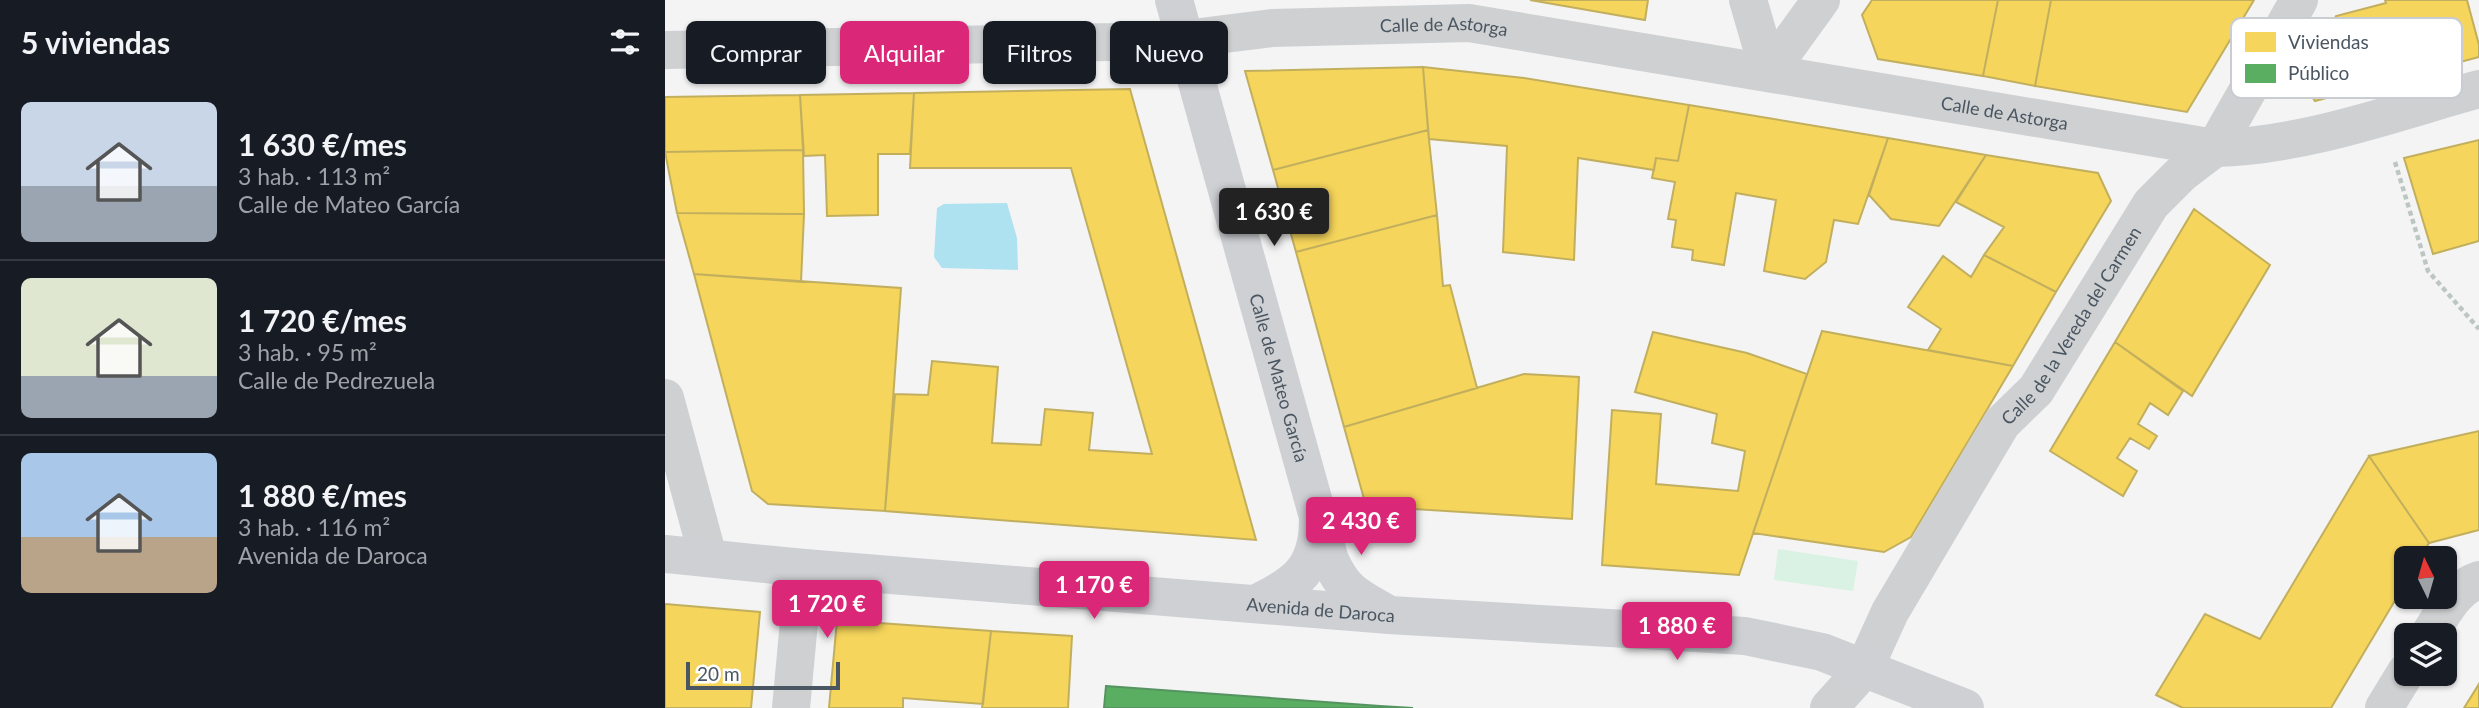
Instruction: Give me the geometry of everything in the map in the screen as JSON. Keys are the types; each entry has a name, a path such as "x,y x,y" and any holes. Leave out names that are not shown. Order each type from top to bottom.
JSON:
{"main road":[{"name":"Calle de Mateo García","path":"1174,0 1179,21"},
{"name":"Calle de Mateo García","path":"1197,84 1339,581 1350,593 1389,615"},
{"name":"Calle de Mateo García","path":"1257,603 1287,589 1304,572 1312,558 1318,536 1317,511"},
{"name":"Avenida de Daroca","path":"665,554 804,568 1389,615 1745,636 1822,652 1965,708"}],"street":[{"path":"1748,0 1769,72"},
{"path":"1769,72 1821,0"},
{"name":"Calle de la Vereda del Carmen","path":"2289,18 2299,0"},
{"name":"Calle de Astorga","path":"1228,33 1272,27 1469,23 2215,148 2267,145 2446,98"},
{"name":"Calle de Astorga","path":"665,50 1110,41"},
{"name":"Calle de Astorga","path":"2462,94 2479,89"},
{"name":"Calle de la Vereda del Carmen","path":"1829,708 1864,668 1891,612 2003,423 2036,390 2151,204 2181,174 2215,148 2243,98"},
{"path":"665,398 708,557"},
{"path":"791,708 804,568"},
{"path":"2437,623 2454,596 2467,584 2479,580"},
{"path":"2384,708 2397,686"}],"path":[{"path":"2381,116 2428,271 2479,329"}],"green space":[{"path":"1778,549 1858,561 1853,591 1774,580"}],"water":[{"path":"1007,203 1017,238 1018,270 942,268 934,257 937,208 944,204"}],"building: Viviendas":[{"path":"1530,0 1648,0 1645,20"},
{"path":"1872,0 1998,0 1983,76 1878,59 1862,15"},
{"path":"1998,0 2051,0 2035,86 1983,76"},
{"path":"2051,0 2254,0 2243,18 2231,18 2231,38 2187,112 2035,86"},
{"path":"2385,0 2467,0 2479,45 2479,57 2462,62 2462,18 2335,18 2386,3"},
{"path":"1423,67 1524,78 1689,105 1678,161 1656,158 1654,170 1578,158 1574,260 1503,252 1507,146 1429,139"},
{"path":"1423,67 1428,130 1273,170 1245,71"},
{"path":"1130,89 1256,540 885,511 895,394 928,395 932,361 998,367 992,443 1041,445 1045,409 1093,413 1089,450 1152,454 1071,168 910,168 914,93"},
{"path":"914,93 910,154 878,154 878,215 827,216 825,155 804,156 800,95"},
{"path":"800,95 803,150 665,152 665,97"},
{"path":"1689,105 1888,138 1858,224 1834,220 1826,262 1805,279 1764,271 1776,200 1736,193 1724,265 1692,260 1693,250 1672,247 1676,220 1668,219 1675,182 1652,178 1656,158 1678,161"},
{"path":"1428,130 1437,215 1296,252 1273,170"},
{"path":"1888,138 1986,155 1939,226 1891,219 1869,195"},
{"path":"2479,140 2479,241 2433,254 2404,158"},
{"path":"803,150 804,214 677,213 665,152"},
{"path":"1986,155 2098,173 2111,201 2056,292 1984,255 2004,227 1956,202"},
{"path":"2194,209 2270,265 2192,396 2115,342"},
{"path":"677,213 804,214 801,282 694,274"},
{"path":"1437,215 1443,286 1450,285 1477,388 1344,427 1296,252"},
{"path":"1984,255 2056,292 2013,366 1928,350 1941,329 1908,307 1943,256 1971,277"},
{"path":"694,274 901,288 885,511 768,504 752,491"},
{"path":"1822,331 2013,366 1911,537 1884,552 1753,533"},
{"path":"1653,332 1747,353 1807,374 1739,575 1602,565 1612,410 1661,414 1656,484 1738,491 1745,451 1712,443 1717,414 1635,392"},
{"path":"2115,342 2183,391 2168,415 2150,403 2138,424 2157,436 2149,449 2130,438 2117,458 2137,471 2123,496 2050,451"},
{"path":"1524,374 1579,377 1572,519 1366,506 1344,427"},
{"path":"2479,431 2479,530 2429,543 2369,456"},
{"path":"2369,456 2429,543 2427,546 2394,546 2394,602 2331,708 2183,708 2156,695 2205,614 2260,639"},
{"path":"665,604 760,612 751,708 665,708"},
{"path":"837,620 991,631 983,704 903,698 903,708 829,708"},
{"path":"991,631 1072,636 1068,708 982,708"},
{"path":"2479,684 2479,708 2464,708"}],"building: Público":[{"path":"1106,686 1380,706 1413,708 1104,708"}]}
